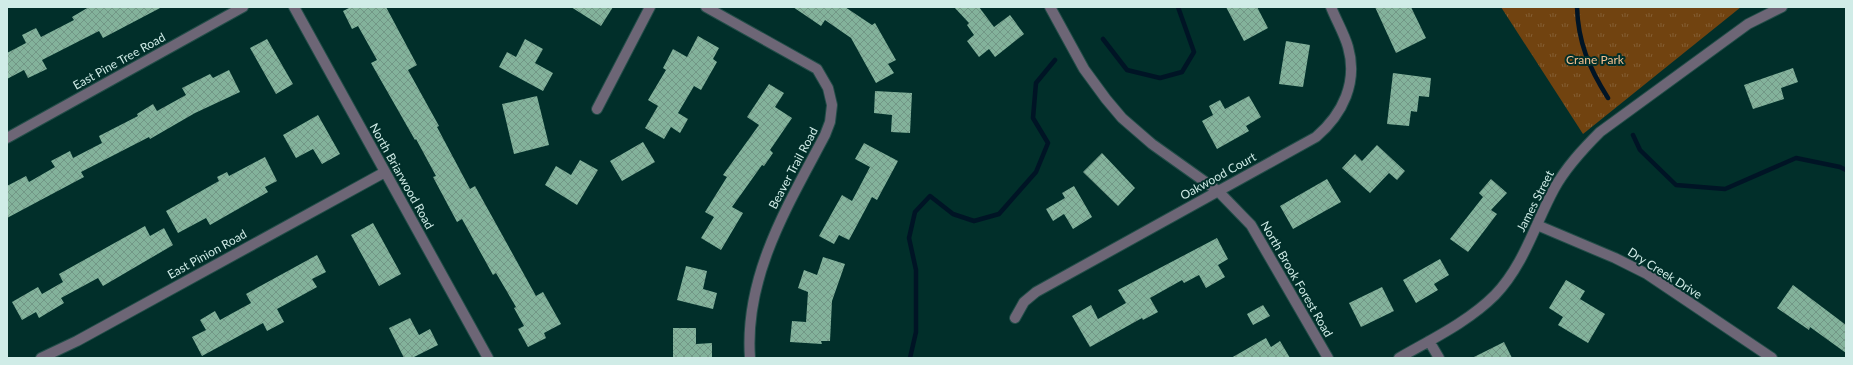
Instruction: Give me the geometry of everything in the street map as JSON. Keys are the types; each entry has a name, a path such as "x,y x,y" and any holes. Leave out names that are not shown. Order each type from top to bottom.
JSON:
{"street":[{"name":"East Pine Tree Road","path":"7,138 243,7"},
{"name":"North Briarwood Road","path":"294,7 488,358"},
{"path":"597,109 650,7"},
{"name":"Beaver Trail Road","path":"706,7 817,69 828,88 832,105 830,122 826,135 779,222 765,256 756,291 752,316 750,358"},
{"name":"North Brook Forest Road","path":"1050,7 1084,69 1122,118 1152,144 1218,191 1234,206 1260,238 1328,358"},
{"name":"Oakwood Court","path":"1014,318 1024,302 1036,292 1316,136 1329,126 1340,112 1348,94 1351,75 1350,55 1331,7"},
{"name":"James Street","path":"1399,358 1476,312 1496,294 1513,272 1525,252 1562,176 1580,152 1600,132 1724,40 1776,8"},
{"name":"East Pinion Road","path":"41,358 77,341 385,172"},
{"name":"Dry Creek Drive","path":"1537,225 1615,258 1647,274 1772,358"},
{"path":"1429,341 1439,358"}],"green space":[{"name":"Crane Park","path":"1501,7 1741,7 1583,134"}],"building":[{"path":"89,7 162,7 103,38 99,31 42,60 47,69 28,78 24,70 7,79 7,53 26,43 22,35 36,28 41,37 74,20 72,17"},
{"path":"351,7 386,7 417,65 408,70 439,126 437,127 470,189 475,186 536,296 543,292 561,324 544,333 546,338 528,347 518,329 524,326 514,308 516,307 496,273 493,275 462,219 457,222 433,177 436,176 416,139 415,140 371,63 377,60 358,26 352,29 343,11"},
{"path":"571,7 613,7 601,26"},
{"path":"793,7 845,7 872,25 875,23 896,60 888,64 894,73 876,83 851,38 825,20 821,26"},
{"path":"954,7 979,7 994,27 1010,15 1024,34 995,57 989,49 979,57 967,41 974,35 967,25 969,23"},
{"path":"1226,7 1257,7 1268,28 1244,41"},
{"path":"1375,7 1411,7 1426,38 1396,53"},
{"path":"698,36 719,48 713,59 717,62 701,90 694,86 678,113 688,119 680,133 671,127 664,139 645,128 658,106 648,100 666,70 663,68 673,49 687,57"},
{"path":"267,39 293,84 276,94 250,48"},
{"path":"525,39 543,49 535,63 553,73 543,91 499,67 507,52 516,57"},
{"path":"1286,41 1310,45 1303,87 1279,84"},
{"path":"1793,68 1798,82 1781,88 1784,99 1753,109 1744,85"},
{"path":"229,70 240,92 195,113 150,139 149,137 81,172 84,177 7,218 7,186 26,176 29,182 55,167 51,161 70,151 73,158 102,143 99,136 138,116 137,114 153,104 157,111 186,95 182,88 210,74 213,78"},
{"path":"1393,73 1431,78 1429,97 1419,96 1417,112 1411,111 1409,126 1387,124"},
{"path":"769,84 784,93 775,107 792,118 770,150 773,153 764,166 762,165 732,207 743,213 721,250 701,238 714,217 705,212 727,177 723,175 759,125 747,117"},
{"path":"875,91 912,93 910,133 891,132 892,115 874,113"},
{"path":"537,96 549,145 514,154 502,104"},
{"path":"1249,96 1261,117 1246,126 1249,131 1217,149 1202,121 1213,115 1209,106 1220,100 1225,109"},
{"path":"318,115 340,154 322,164 313,149 296,158 283,135"},
{"path":"643,142 655,162 622,181 610,161"},
{"path":"864,143 898,161 877,200 872,197 849,240 839,235 834,244 819,236 842,195 852,201 870,167 855,159"},
{"path":"1377,145 1405,171 1397,180 1389,173 1370,193 1342,168 1355,154 1362,161"},
{"path":"1102,153 1135,188 1118,206 1083,172"},
{"path":"265,157 277,181 265,187 268,192 210,225 206,218 178,233 166,211 219,181 217,177 227,172 229,176"},
{"path":"580,160 598,170 577,205 545,185 556,166 571,175"},
{"path":"1327,179 1341,202 1293,229 1280,206"},
{"path":"1491,179 1507,193 1491,210 1497,214 1468,252 1450,239 1483,197 1479,193"},
{"path":"1074,186 1092,217 1073,229 1064,214 1053,221 1046,209 1065,198 1062,193"},
{"path":"373,223 401,274 379,286 351,235"},
{"path":"145,226 150,236 164,228 173,245 103,286 98,278 61,298 64,303 39,318 36,312 22,320 12,302 38,287 42,294 63,282 59,274"},
{"path":"1217,238 1228,259 1218,265 1225,277 1206,288 1199,275 1184,283 1182,280 1150,298 1158,312 1143,320 1142,318 1090,347 1072,316 1091,305 1098,319 1126,303 1118,290"},
{"path":"317,255 326,272 312,279 317,287 277,309 284,322 267,331 263,323 202,356 192,337 206,330 200,320 215,311 220,320 251,303 246,294"},
{"path":"823,257 845,264 832,301 830,341 821,341 822,344 790,342 792,321 806,322 808,292 798,288 804,270 817,275"},
{"path":"1440,259 1449,275 1434,284 1438,290 1416,303 1403,280"},
{"path":"686,266 707,271 703,289 717,293 713,309 677,300"},
{"path":"1566,280 1585,291 1580,299 1605,314 1588,343 1558,325 1563,317 1549,308"},
{"path":"1793,285 1846,325 1846,353 1810,327 1809,330 1777,308"},
{"path":"1382,287 1394,311 1361,327 1349,303"},
{"path":"1263,305 1270,316 1253,325 1247,314"},
{"path":"410,318 419,335 430,329 438,345 412,358 404,358 389,328"},
{"path":"673,328 696,328 696,344 712,343 712,358 673,358"},
{"path":"1266,338 1271,347 1280,341 1290,358 1231,358"},
{"path":"1504,342 1512,358 1472,358"}],"waterway":[{"path":"1103,39 1127,70 1160,78 1182,72 1194,52 1178,7"},
{"path":"1577,7 1582,43 1595,76 1608,98"},
{"path":"910,358 916,332 916,270 909,238 915,212 930,196 953,214 974,221 999,214 1036,172 1048,143 1033,118 1036,83 1055,60"},
{"path":"1633,135 1640,150 1676,185 1725,189 1796,158 1840,167 1846,170"}]}
